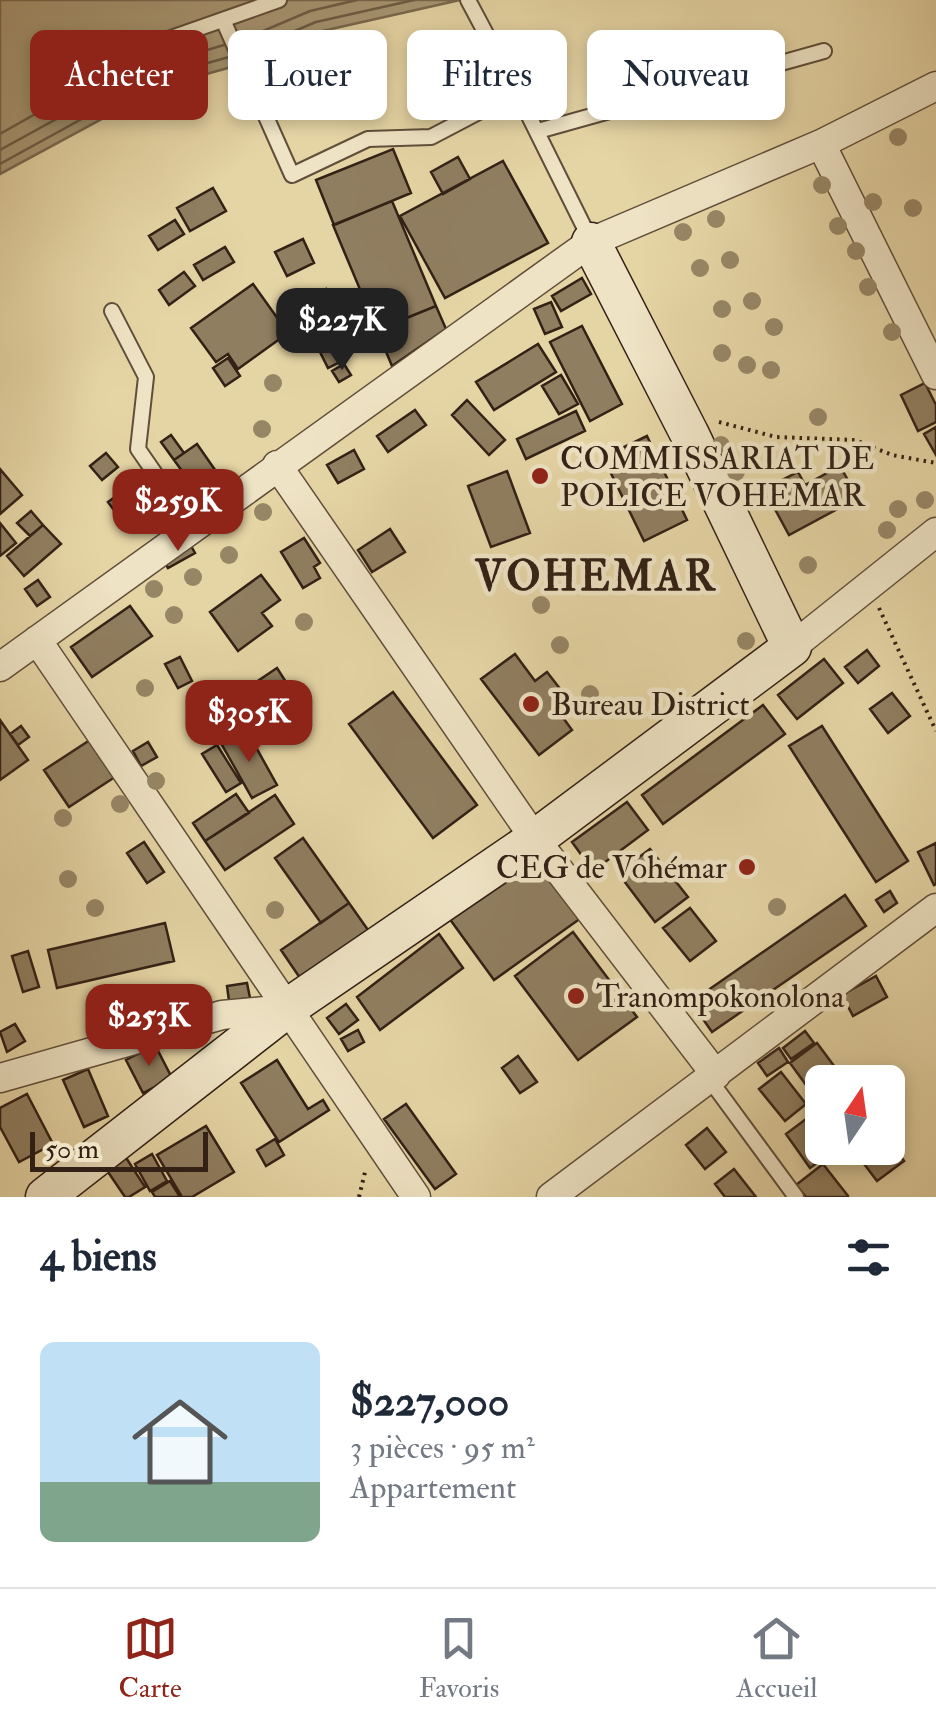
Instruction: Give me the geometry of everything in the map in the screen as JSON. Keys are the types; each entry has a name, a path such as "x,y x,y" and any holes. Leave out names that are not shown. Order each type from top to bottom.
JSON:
{"street":[{"path":"0,667 591,242 821,144 936,86"},
{"path":"821,144 936,375"},
{"path":"591,242 792,647"},
{"path":"277,466 535,839 713,1078"},
{"path":"44,1197 286,1009 535,839 792,647 936,532"},
{"path":"37,640 416,1197"},
{"path":"551,1197 936,908"},
{"path":"0,1078 222,1015 286,1009"}],"lane":[{"path":"194,30 279,0"},
{"path":"468,0 484,30"},
{"path":"222,20 292,174 368,139 431,137 463,120"},
{"path":"538,131 824,51"},
{"path":"532,120 591,242"},
{"path":"112,311 146,377 138,450 192,527"},
{"path":"713,1078 796,1197"}],"path":[{"path":"689,433 702,420 776,437 855,440 892,454 936,463"},
{"path":"869,586 936,731"}],"water":[{"path":"0,0 460,0 327,30 228,30 228,68 208,74 208,30 30,30 30,120 100,120 0,174"}],"building":[{"path":"393,149 411,193 334,225 316,180"},
{"path":"458,157 470,179 443,194 431,172"},
{"path":"503,161 548,243 445,298 400,216"},
{"path":"213,188 226,211 190,231 177,208"},
{"path":"392,201 436,306 377,330 333,225"},
{"path":"175,220 184,234 158,250 149,236"},
{"path":"303,239 314,263 287,276 275,252"},
{"path":"225,247 234,262 203,280 194,265"},
{"path":"184,272 195,286 169,305 159,290"},
{"path":"582,278 591,294 561,311 552,296"},
{"path":"253,284 288,333 238,369 228,354 216,362 191,328"},
{"path":"326,289 334,309 314,318 305,299"},
{"path":"551,302 562,327 545,334 534,309"},
{"path":"436,306 446,329 392,366 377,330"},
{"path":"582,326 622,404 590,421 550,342"},
{"path":"330,337 342,361 328,368 316,344"},
{"path":"538,344 556,372 494,410 476,382"},
{"path":"228,358 240,376 225,386 213,368"},
{"path":"344,364 351,375 339,382 332,371"},
{"path":"561,375 578,404 559,414 542,386"},
{"path":"925,383 936,405 936,422 918,431 901,395"},
{"path":"467,400 505,440 489,455 452,415"},
{"path":"415,410 426,425 388,452 377,436"},
{"path":"576,411 585,431 526,459 517,439"},
{"path":"936,427 936,455 924,434"},
{"path":"171,435 184,453 174,460 161,442"},
{"path":"647,436 687,520 644,541 603,457"},
{"path":"197,444 220,477 198,493 174,460"},
{"path":"354,450 364,469 338,483 327,465"},
{"path":"106,453 118,467 102,480 90,466"},
{"path":"840,466 858,498 789,535 764,489 798,472 805,485"},
{"path":"0,469 22,495 0,514"},
{"path":"507,471 530,533 491,547 468,486"},
{"path":"133,484 156,513 130,532 108,502"},
{"path":"31,511 43,525 30,536 17,523"},
{"path":"0,523 16,543 0,556"},
{"path":"43,525 61,544 24,576 7,556"},
{"path":"390,529 405,552 372,572 358,550"},
{"path":"304,538 320,563 314,567 320,578 303,588 281,552"},
{"path":"187,539 195,553 168,568 160,555"},
{"path":"261,575 280,600 262,613 272,626 238,651 210,612"},
{"path":"38,580 50,597 37,606 25,589"},
{"path":"130,606 152,636 92,677 71,647"},
{"path":"867,650 879,666 858,683 845,667"},
{"name":"Bureau District","path":"515,654 535,681 547,672 568,699 556,708 572,730 539,755 481,679"},
{"path":"180,657 192,681 178,688 165,664"},
{"path":"824,659 843,683 797,719 778,695"},
{"path":"277,668 286,682 258,700 249,687"},
{"path":"393,692 477,805 433,838 349,724"},
{"path":"892,693 910,716 888,733 870,709"},
{"path":"763,705 785,734 663,824 642,795"},
{"path":"0,720 28,760 0,780"},
{"path":"21,726 29,737 18,745 10,734"},
{"path":"822,726 908,861 876,882 789,746"},
{"path":"247,731 277,785 252,798 222,745"},
{"path":"90,740 115,777 69,807 44,770"},
{"path":"148,742 157,757 141,766 133,751"},
{"path":"217,745 241,783 226,792 202,754"},
{"path":"236,794 249,813 205,841 193,823"},
{"path":"275,795 294,824 225,870 205,841"},
{"path":"627,802 648,830 593,871 572,842"},
{"path":"303,838 349,903 321,923 275,858"},
{"path":"144,842 164,872 147,883 127,853"},
{"path":"936,843 936,884 934,885 918,852"},
{"path":"650,849 688,897 655,922 618,873"},
{"path":"537,856 581,918 494,980 449,918"},
{"path":"890,891 897,903 884,912 876,900"},
{"path":"845,895 866,926 712,1032 691,1002"},
{"path":"349,903 368,930 300,978 281,950"},
{"path":"690,908 716,941 690,961 663,928"},
{"path":"165,923 174,961 57,988 48,950"},
{"name":"Tranompokonolona","path":"573,932 637,1017 578,1060 515,976"},
{"path":"439,934 463,968 380,1030 357,997"},
{"path":"28,951 39,987 23,992 12,956"},
{"path":"876,976 887,997 853,1016 842,995"},
{"path":"247,983 250,998 229,1001 227,986"},
{"path":"346,1004 358,1020 339,1034 327,1018"},
{"path":"15,1024 25,1041 7,1052 0,1032"},
{"path":"358,1030 364,1042 348,1051 341,1039"},
{"path":"805,1031 814,1043 791,1059 783,1048"},
{"path":"817,1043 833,1065 805,1065 805,1084 790,1063"},
{"path":"155,1045 172,1078 143,1093 126,1060"},
{"path":"779,1048 788,1062 767,1076 758,1063"},
{"path":"518,1056 537,1082 520,1093 502,1068"},
{"path":"277,1060 308,1109 323,1100 329,1110 279,1142 241,1083"},
{"path":"88,1069 108,1116 84,1127 63,1080"},
{"path":"781,1072 805,1105 785,1121 759,1089"},
{"path":"27,1094 53,1144 19,1162 0,1127 0,1108"},
{"path":"406,1104 456,1174 435,1189 384,1119"},
{"path":"805,1120 805,1161 786,1134"},
{"path":"206,1126 234,1172 192,1197 182,1197 157,1155"},
{"path":"707,1128 726,1152 705,1169 686,1145"},
{"path":"275,1139 284,1155 266,1166 257,1150"},
{"path":"123,1153 145,1187 129,1197 125,1197 104,1166"},
{"path":"152,1154 167,1181 150,1191 135,1164"},
{"path":"824,1165 848,1196 806,1197 796,1185"},
{"path":"865,1165 899,1165 877,1181"},
{"path":"734,1169 756,1197 725,1197 715,1184"},
{"path":"170,1181 180,1197 155,1197 152,1192"}],"place":[{"name":"COMMISSARIAT DE POLICE VOHEMAR","path":"540,476"},
{"name":"Bureau District","path":"531,704"},
{"name":"CEG de Vohémar","path":"747,867"},
{"name":"Tranompokonolona","path":"576,996"}],"district":[{"name":"VOHEMAR","path":"596,575"}]}
